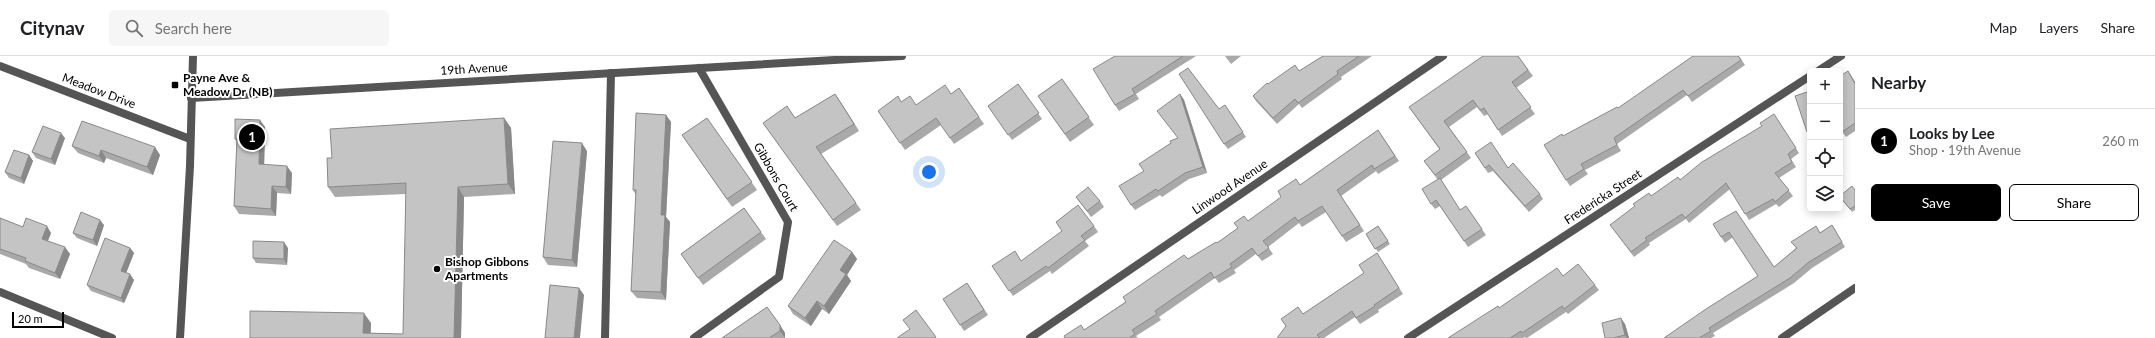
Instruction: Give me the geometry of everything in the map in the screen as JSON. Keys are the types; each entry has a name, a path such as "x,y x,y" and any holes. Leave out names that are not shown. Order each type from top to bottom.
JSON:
{"street":[{"path":"180,338 193,56"},
{"name":"19th Avenue","path":"192,98 699,68 832,58 902,56"},
{"name":"Linwood Avenue","path":"1030,338 1443,56"},
{"path":"1823,68 1841,56"},
{"name":"Meadow Drive","path":"0,66 190,139"},
{"name":"Gibbons Court","path":"694,338 779,277 788,222 699,68"},
{"path":"605,338 611,73"},
{"name":"Fredericka Street","path":"1408,338 1807,78"},
{"path":"1782,338 1855,288"},
{"path":"0,292 112,338"}],"building":[{"path":"1115,56 1183,56 1132,89 1135,94 1115,105 1093,69"},
{"path":"1323,56 1359,56 1337,71 1338,74 1298,103 1295,99 1273,118 1253,96 1267,83 1268,84 1295,65 1299,71"},
{"path":"1483,56 1518,56 1528,70 1512,82 1531,107 1498,130 1484,108 1480,110 1473,100 1444,121 1467,152 1435,175 1424,161 1440,149 1409,107"},
{"path":"1693,56 1738,56 1741,60 1688,96 1683,90 1614,138 1617,145 1581,164 1584,169 1566,180 1544,145 1562,134 1563,136 1617,107 1618,108"},
{"path":"1188,68 1219,109 1225,105 1243,132 1224,144 1179,74"},
{"path":"1848,71 1855,84 1855,123 1843,131 1843,104 1843,74"},
{"path":"1062,79 1089,117 1065,134 1038,96"},
{"path":"1018,84 1039,113 1008,135 988,106"},
{"path":"945,85 951,94 959,88 979,117 950,138 936,118 900,143 878,111 898,96 901,102 910,96 916,105"},
{"path":"1807,92 1807,132 1795,96"},
{"path":"835,94 854,124 816,147 856,203 833,220 763,123 787,106 795,118"},
{"path":"1180,94 1203,167 1185,173 1158,191 1156,189 1131,205 1119,186 1144,171 1139,164 1171,143 1170,141 1178,138 1157,111"},
{"path":"636,113 666,115 661,215 665,215 661,292 631,291 636,190 633,190"},
{"path":"1774,114 1796,148 1788,154 1792,162 1775,173 1789,190 1775,202 1773,199 1745,214 1726,183 1685,218 1682,214 1645,238 1647,240 1631,252 1610,225 1635,206 1633,204 1649,193 1651,196 1678,177 1680,180 1702,162 1762,126 1760,123"},
{"name":"Bishop Gibbons Apartments","path":"504,118 508,184 458,187 454,338 250,338 250,311 364,313 363,333 403,334 406,183 328,187 327,158 332,158 330,129"},
{"path":"707,118 752,182 727,199 682,135"},
{"path":"235,119 260,120 259,164 287,166 286,187 272,186 271,209 234,206 237,139 235,139"},
{"path":"82,121 155,147 147,167 101,150 99,156 72,146"},
{"path":"43,126 61,133 51,159 32,152"},
{"path":"1378,130 1395,156 1374,169 1372,165 1337,190 1360,225 1342,236 1322,206 1298,221 1295,217 1263,241 1269,248 1258,256 1252,248 1230,264 1232,267 1214,278 1211,272 1155,311 1157,314 1132,330 1135,334 1129,338 1065,338 1064,336 1081,325 1084,330 1126,302 1123,297 1184,255 1188,259 1216,242 1217,243 1238,228 1234,223 1244,216 1248,221 1281,197 1278,191 1296,179 1300,185"},
{"path":"553,141 582,143 572,260 543,257"},
{"path":"1491,142 1508,168 1513,163 1540,194 1525,206 1489,165 1485,168 1475,153"},
{"path":"14,150 29,155 21,178 5,172"},
{"path":"1440,178 1460,210 1466,206 1482,229 1464,241 1436,200 1431,204 1422,189"},
{"path":"1852,186 1855,190 1855,206 1850,209 1843,201 1843,194"},
{"path":"1088,187 1100,201 1087,211 1076,197"},
{"path":"1078,205 1094,226 1081,236 1085,240 1048,268 1046,266 1009,291 992,266 1015,251 1021,261 1062,231 1056,222"},
{"path":"744,208 761,232 698,278 681,254"},
{"path":"1736,211 1774,267 1797,248 1791,242 1816,226 1820,233 1832,225 1842,242 1809,262 1790,278 1709,328 1711,331 1699,338 1664,338 1758,276 1729,232 1721,237 1713,224"},
{"path":"81,212 100,220 93,240 73,233"},
{"path":"0,218 23,227 26,218 47,226 42,239 65,247 55,273 25,261 26,258 0,249"},
{"path":"1378,226 1388,241 1375,249 1366,234"},
{"path":"105,238 130,248 121,271 130,274 121,298 87,285"},
{"path":"834,240 852,252 840,270 846,274 824,306 817,301 805,318 788,306"},
{"path":"253,241 284,242 284,259 253,258"},
{"path":"1377,253 1399,288 1356,318 1352,311 1317,335 1320,338 1277,338 1286,326 1281,319 1298,307 1303,314 1364,273 1359,265"},
{"path":"1578,264 1595,285 1564,309 1562,306 1522,333 1521,331 1510,338 1448,338 1498,306 1499,308 1557,268 1563,276"},
{"path":"967,283 984,310 960,325 943,299"},
{"path":"550,285 579,288 574,338 545,338"},
{"path":"767,307 780,325 780,331 769,338 722,338"},
{"path":"916,310 936,337 897,338 910,329 903,320"},
{"path":"1621,318 1625,335 1605,338 1602,323"}],"place":[{"name":"Payne Ave & Meadow Dr (NB)","path":"175,85"},
{"name":"Looks by Lee","path":"252,137"},
{"name":"Bishop Gibbons Apartments","path":"437,269"}]}
